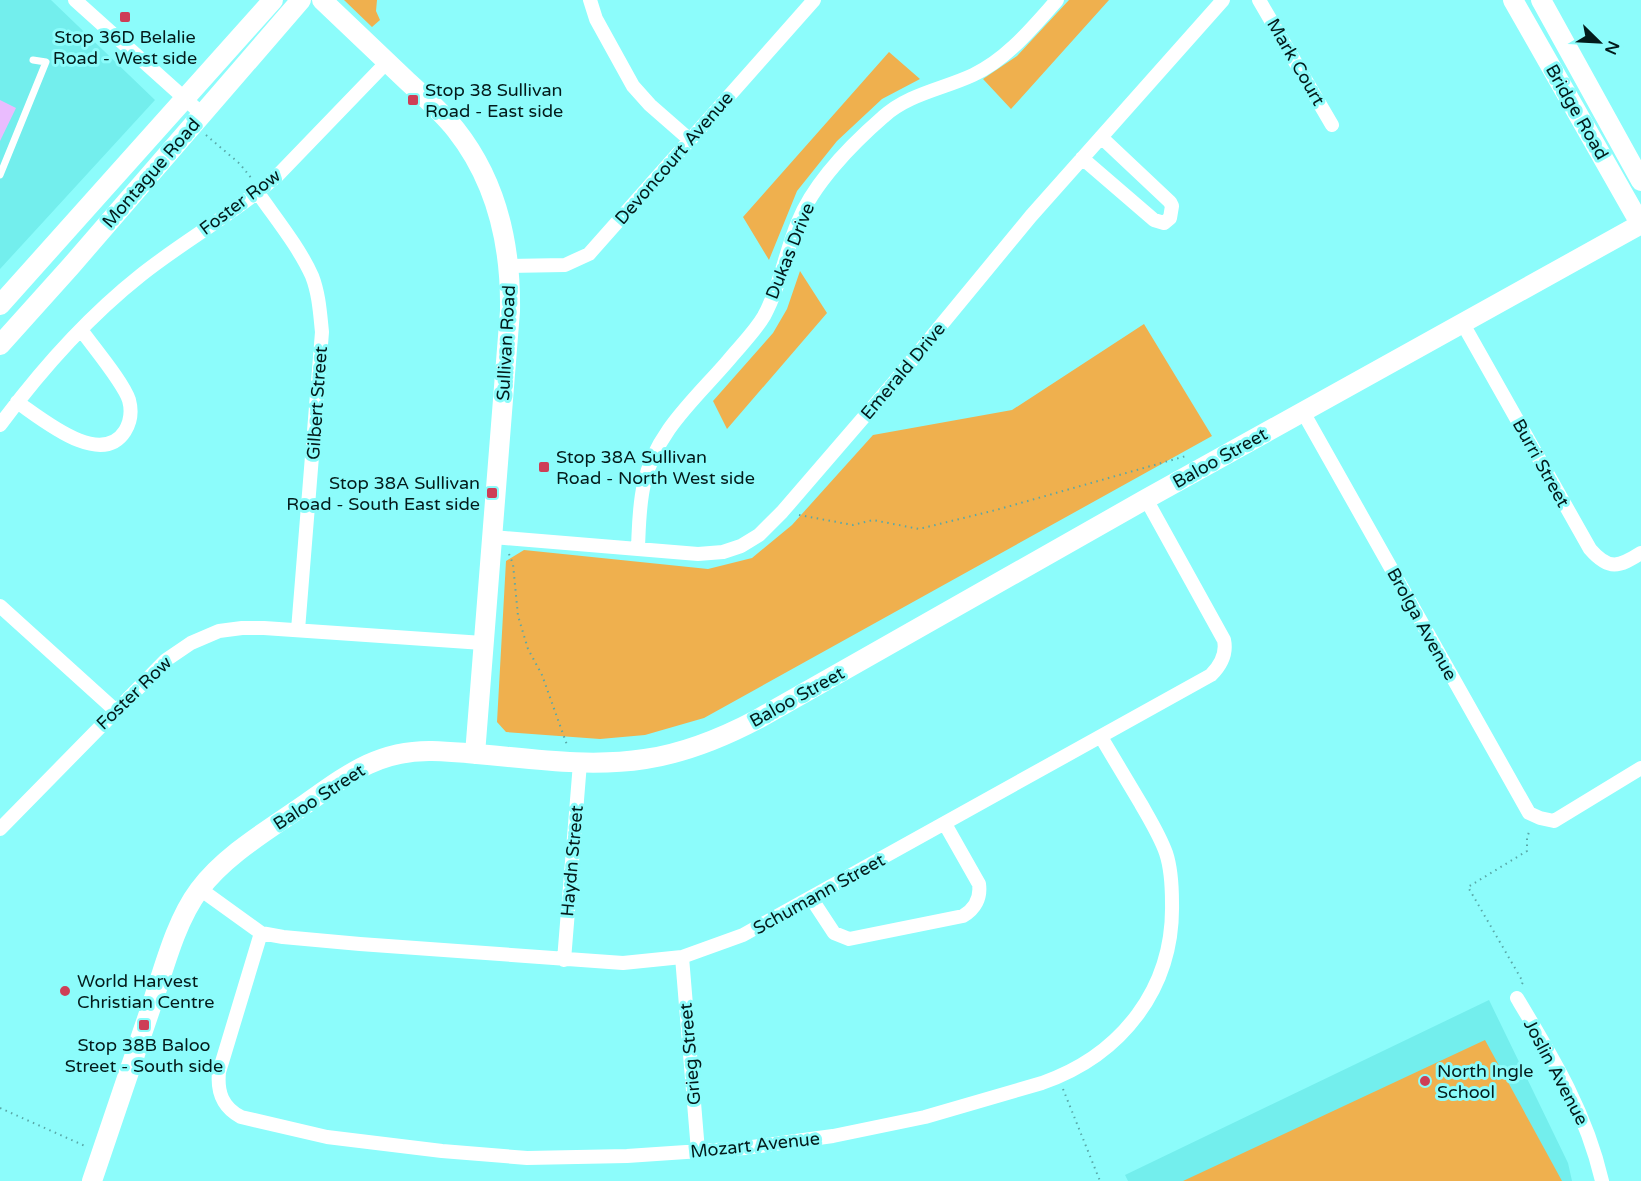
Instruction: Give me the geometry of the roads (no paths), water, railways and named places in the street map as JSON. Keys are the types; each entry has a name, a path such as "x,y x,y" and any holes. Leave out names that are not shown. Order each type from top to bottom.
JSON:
{"street":[{"path":"75,0 184,98 202,123"},
{"name":"Montague Road","path":"0,305 273,0"},
{"name":"Montague Road","path":"0,345 202,123 301,0"},
{"name":"Sullivan Road","path":"322,0 446,119 474,158 489,188 499,214 506,244 510,311 475,754"},
{"path":"590,0 596,19 633,86 650,105 690,140"},
{"name":"Devoncourt Avenue","path":"508,266 558,266 570,264 585,257 814,0"},
{"name":"Dukas Drive","path":"638,547 643,486 657,447 670,426 759,324 772,299 800,216 829,173 866,132 893,108 975,74 988,66 1026,35 1057,0"},
{"name":"Emerald Drive","path":"492,537 638,547 698,554 723,552 752,540 782,512 1082,158 1223,0"},
{"name":"Mark Court","path":"1259,0 1332,125"},
{"name":"Bridge Road","path":"1514,0 1641,225"},
{"name":"Bridge Road","path":"1541,0 1641,182"},
{"name":"Foster Row","path":"0,425 17,402 110,301 142,273 278,175 387,62"},
{"path":"1082,158 1154,220 1160,223 1167,221 1172,215 1170,202 1101,138"},
{"name":"Gilbert Street","path":"257,188 312,277 317,294 322,332 298,630"},
{"name":"Baloo Street","path":"92,1181 170,952 186,913 200,889 217,870 250,843 359,768 401,753 431,751 574,763 627,761 661,757 733,732 1641,225"},
{"name":"Burri Street","path":"1463,324 1590,549 1610,565 1625,563 1641,553"},
{"path":"17,402 88,444 104,446 114,442 122,435 131,418 128,398 82,331"},
{"name":"Brolga Avenue","path":"1303,412 1526,808 1537,817 1554,821 1641,768"},
{"name":"Schumann Street","path":"200,889 261,933 360,944 623,963 682,957 743,935 1101,737 1211,675 1217,669 1224,654 1224,640 1146,500"},
{"path":"0,606 115,710"},
{"name":"Foster Row","path":"0,829 166,660 206,636 219,631 242,628 483,643"},
{"name":"Mozart Avenue","path":"261,933 219,1072 219,1091 227,1108 241,1117 327,1137 499,1156 584,1157 698,1151 798,1141 874,1128 951,1110 1059,1077 1113,1044 1138,1015 1159,976 1171,936 1172,896 1167,856 1153,826 1101,737"},
{"name":"Haydn Street","path":"564,960 574,763"},
{"path":"811,898 828,927 834,933 849,939 963,916 975,906 980,891 979,884 945,824"},
{"name":"Grieg Street","path":"682,957 698,1151"},
{"name":"Joslin Avenue","path":"1517,998 1574,1098 1590,1138 1602,1181"}],"lane":[{"path":"0,175 46,62 33,60"}],"place":[{"name":"Stop 36D Belalie Road - West side","path":"125,17"},
{"name":"Stop 38 Sullivan Road - East side","path":"413,100"},
{"name":"Stop 38A Sullivan Road - North West side","path":"544,467"},
{"name":"Stop 38A Sullivan Road - South East side","path":"492,493"},
{"name":"World Harvest Christian Centre","path":"65,991"},
{"name":"Stop 38B Baloo Street - South side","path":"144,1025"},
{"name":"North Ingle School","path":"1425,1081"}]}
